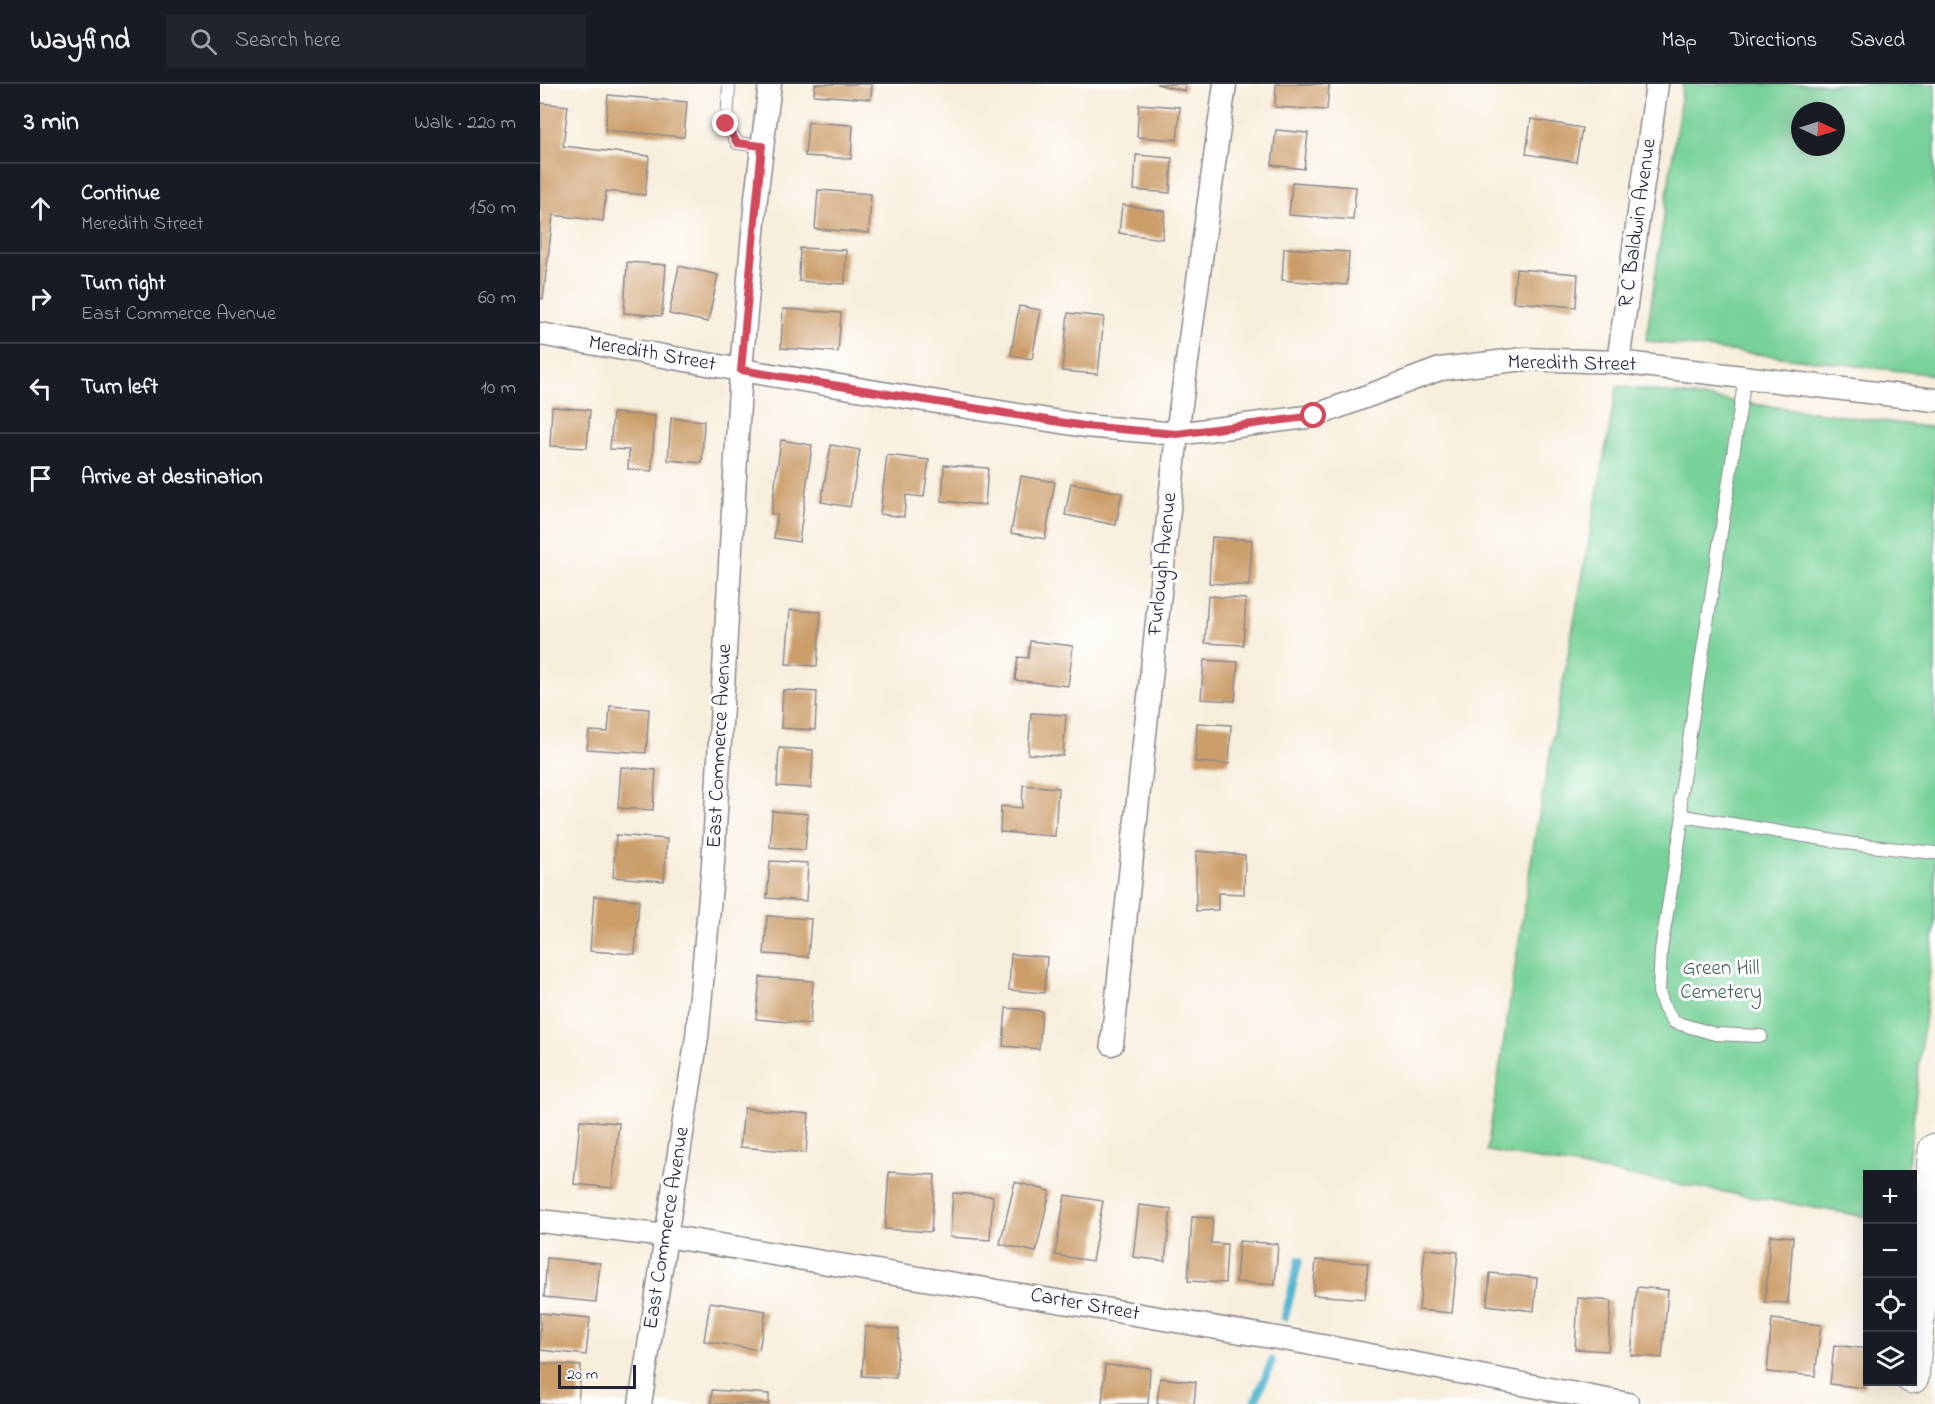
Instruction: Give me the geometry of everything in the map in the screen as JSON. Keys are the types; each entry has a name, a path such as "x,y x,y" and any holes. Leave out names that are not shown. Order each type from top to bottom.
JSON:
{"street":[{"name":"East Commerce Avenue","path":"640,1404 697,1037 713,864 741,370 770,84"},
{"name":"Furlough Avenue","path":"1112,1044 1177,434 1225,84"},
{"name":"R C Baldwin Avenue","path":"1618,362 1657,84"},
{"name":"Meredith Street","path":"540,334 741,370 1084,426 1177,434 1314,416 1440,369 1524,359 1618,362 1935,400"},
{"path":"1917,1332 1935,1150"},
{"name":"Carter Street","path":"540,1221 666,1236 1302,1342 1629,1404"},
{"path":"1910,1404 1912,1386"}],"lane":[{"path":"729,84 726,124 737,143 762,146"},
{"path":"1745,377 1680,799 1683,816 1661,950 1659,992 1664,1007 1674,1022 1715,1034 1761,1036"},
{"path":"1683,816 1842,843 1935,853"}],"green space":[{"path":"1683,84 1935,84 1935,375 1646,340"},
{"name":"Green Hill Cemetery","path":"1617,386 1935,428 1935,924 1907,1170 1863,1170 1863,1216 1487,1151 1534,842"}],"building":[{"path":"815,84 872,84 871,99 814,95"},
{"path":"1156,84 1186,84 1185,91"},
{"path":"1276,84 1329,84 1327,110 1275,107"},
{"path":"608,95 687,102 684,137 605,130"},
{"path":"540,103 568,106 563,146 649,156 645,195 606,191 603,221 553,215 543,299 540,298"},
{"path":"1139,104 1180,107 1177,140 1137,137"},
{"path":"1531,119 1582,128 1576,162 1526,154"},
{"path":"808,122 853,125 851,159 805,156"},
{"path":"1276,130 1308,133 1304,169 1272,165"},
{"path":"1136,155 1172,158 1170,193 1134,190"},
{"path":"1292,182 1356,187 1353,220 1289,215"},
{"path":"818,190 871,194 869,233 815,229"},
{"path":"1122,205 1165,211 1162,239 1119,233"},
{"path":"800,248 846,250 845,284 799,281"},
{"path":"1284,248 1349,252 1347,285 1282,280"},
{"path":"627,262 666,265 662,316 624,313"},
{"path":"679,266 718,275 708,322 669,314"},
{"path":"1516,269 1578,274 1576,307 1513,302"},
{"path":"1019,306 1041,310 1032,359 1011,355"},
{"path":"783,309 841,313 838,352 781,348"},
{"path":"1068,313 1104,317 1098,374 1062,371"},
{"path":"552,407 590,410 587,448 550,446"},
{"path":"613,413 655,416 652,471 628,469 629,450 610,449"},
{"path":"671,418 704,421 702,463 668,460"},
{"path":"781,440 812,445 799,542 774,538 777,515 771,514"},
{"path":"831,445 860,450 850,507 821,502"},
{"path":"887,455 929,460 924,497 906,495 904,517 880,514"},
{"path":"944,465 988,468 985,505 942,501"},
{"path":"1021,476 1055,482 1045,539 1011,533"},
{"path":"1071,483 1122,493 1116,525 1065,515"},
{"path":"1212,537 1252,540 1249,586 1209,583"},
{"path":"1208,596 1246,599 1243,645 1205,643"},
{"path":"790,610 821,612 817,666 786,664"},
{"path":"1030,641 1073,646 1068,686 1015,680 1018,657 1028,658"},
{"path":"1204,660 1238,662 1235,701 1201,699"},
{"path":"783,690 817,692 815,730 781,728"},
{"path":"610,706 649,709 646,753 587,749 589,731 608,732"},
{"path":"1031,713 1066,715 1063,756 1028,754"},
{"path":"1197,723 1231,725 1229,764 1195,762"},
{"path":"779,748 813,750 811,788 777,786"},
{"path":"621,767 656,770 653,810 618,808"},
{"path":"1023,785 1058,788 1055,836 1000,832 1001,806 1022,808"},
{"path":"772,811 808,814 805,850 770,847"},
{"path":"616,835 667,839 664,881 613,877"},
{"path":"1196,851 1245,855 1244,894 1218,893 1218,910 1196,911"},
{"path":"770,861 808,863 806,901 767,898"},
{"path":"594,896 639,900 635,954 590,951"},
{"path":"767,916 811,919 808,957 764,954"},
{"path":"1011,954 1047,957 1044,993 1009,990"},
{"path":"760,977 813,981 810,1024 756,1019"},
{"path":"1006,1008 1042,1011 1039,1049 1003,1046"},
{"path":"744,1108 809,1114 806,1153 740,1147"},
{"path":"580,1120 619,1123 612,1188 574,1184"},
{"path":"889,1172 935,1175 931,1232 885,1229"},
{"path":"1015,1182 1050,1191 1036,1252 1000,1244"},
{"path":"953,1193 993,1196 990,1240 950,1237"},
{"path":"1065,1195 1103,1201 1092,1261 1055,1255"},
{"path":"1139,1205 1171,1209 1165,1261 1133,1257"},
{"path":"1192,1217 1213,1218 1211,1243 1227,1244 1225,1283 1188,1281"},
{"path":"1770,1235 1793,1237 1788,1303 1765,1302"},
{"path":"1239,1241 1278,1244 1275,1285 1236,1282"},
{"path":"1425,1249 1458,1252 1452,1313 1419,1310"},
{"path":"547,1258 600,1263 596,1302 544,1297"},
{"path":"1316,1260 1368,1263 1365,1299 1313,1295"},
{"path":"1490,1273 1537,1278 1534,1311 1487,1305"},
{"path":"1637,1287 1668,1290 1662,1358 1631,1355"},
{"path":"1578,1298 1611,1301 1608,1351 1575,1349"},
{"path":"710,1302 766,1311 759,1350 704,1341"},
{"path":"540,1313 590,1318 586,1355 540,1350"},
{"path":"1772,1319 1821,1325 1815,1376 1767,1372"},
{"path":"865,1327 899,1329 896,1378 862,1376"},
{"path":"1834,1345 1863,1348 1863,1386 1865,1388 1830,1384"},
{"path":"540,1363 581,1366 578,1404 540,1404"},
{"path":"1105,1365 1150,1368 1148,1404 1102,1404"},
{"path":"1160,1378 1196,1382 1194,1404 1157,1404"},
{"path":"712,1390 769,1394 769,1404 711,1404"}],"waterway":[{"path":"1285,1317 1299,1260"},
{"path":"1254,1404 1272,1361"}],"route":[{"path":"726,124 737,143 762,146 741,370 1084,426 1177,434 1314,416"}]}
